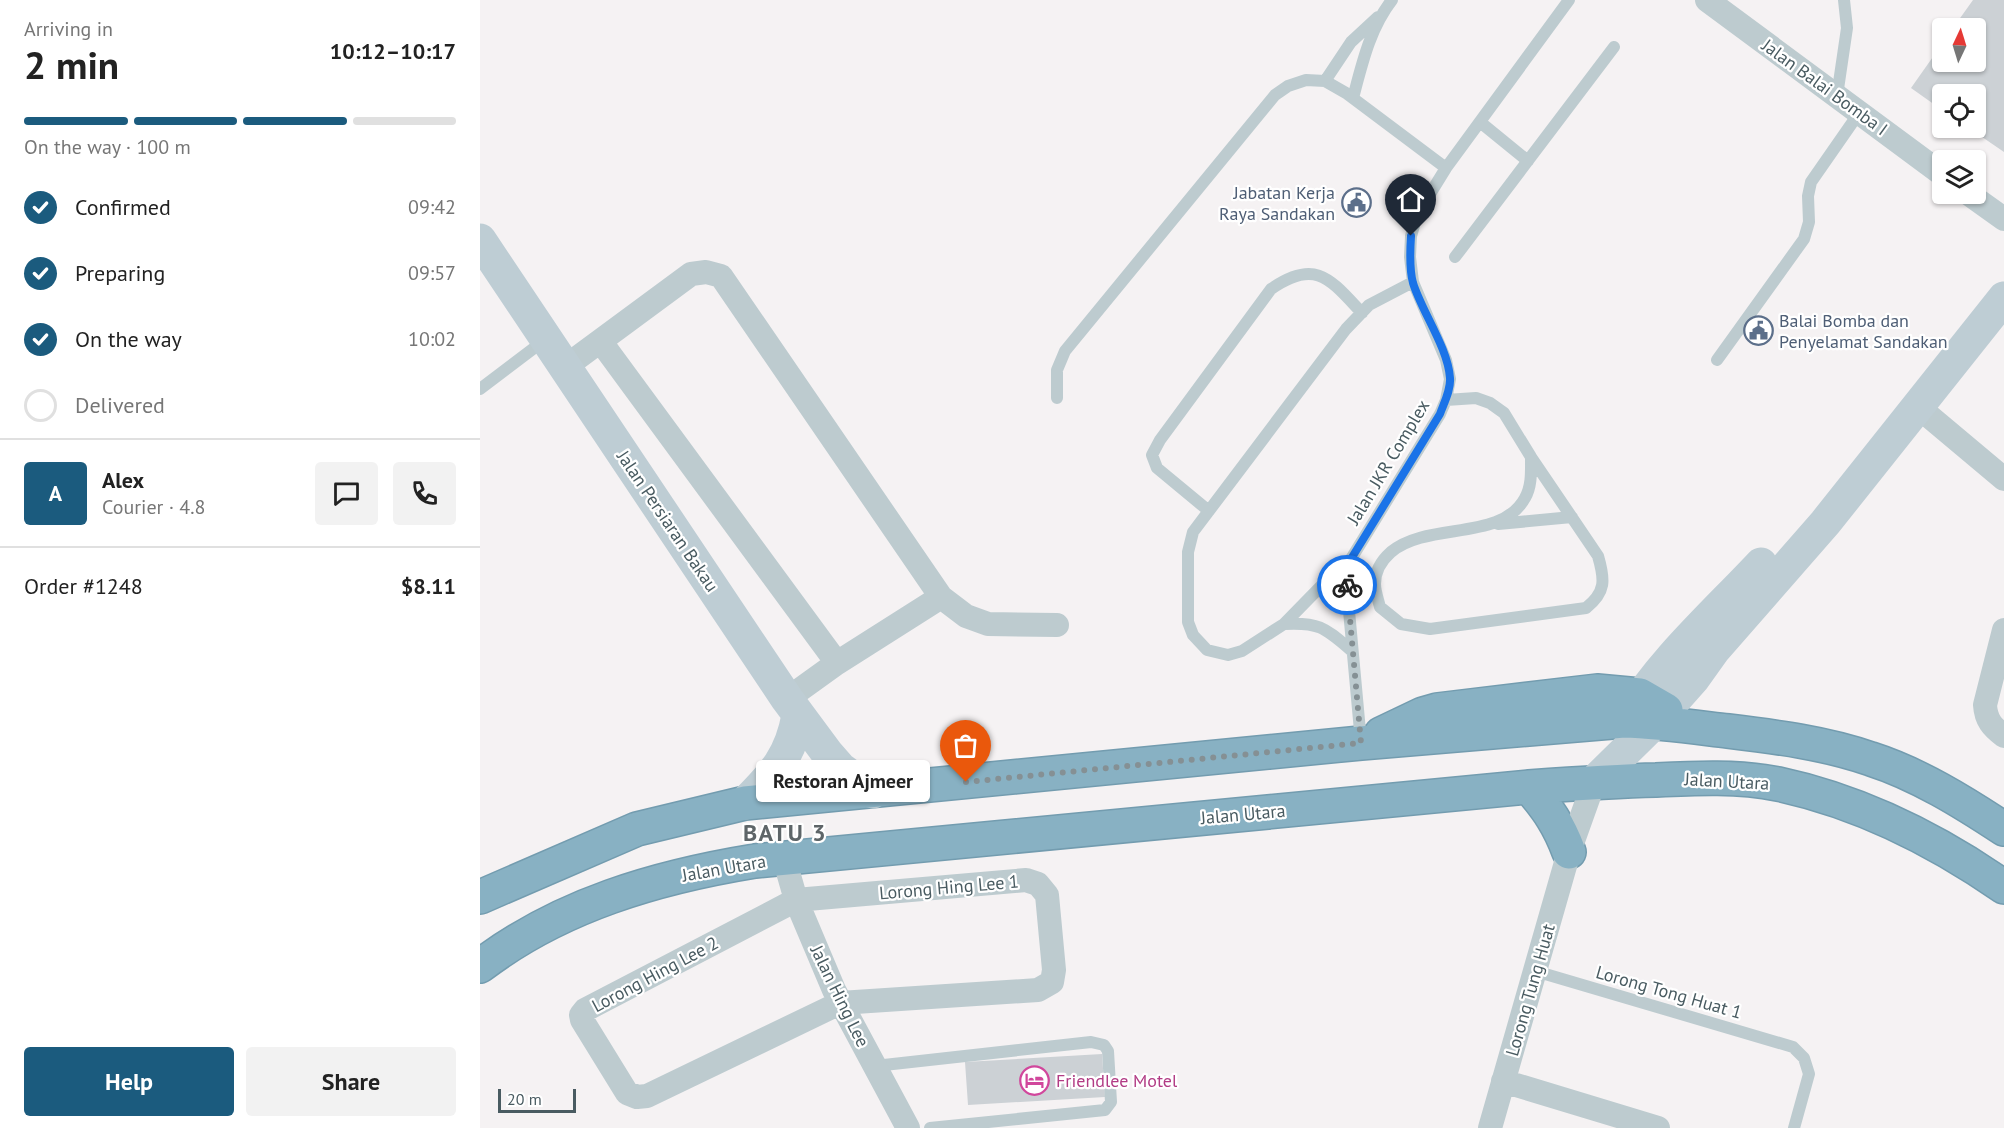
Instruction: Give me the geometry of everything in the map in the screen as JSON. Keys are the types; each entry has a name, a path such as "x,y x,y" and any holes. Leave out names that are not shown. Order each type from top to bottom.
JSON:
{"highway":[{"path":"480,897 637,829 745,803 1361,743 1423,714 1437,710 1597,691 1646,712 1789,738 1874,759 1950,794 2004,829"},
{"name":"Jalan Utara","path":"480,966 521,939 602,899 714,867 784,858 1594,782 1702,777 1777,784 1869,812 1906,828 1962,858 2004,887"},
{"path":"1529,787 1561,829 1569,852"},
{"path":"480,949 492,941 556,920"}],"main road":[{"name":"Jalan Persiaran Bakau","path":"480,240 792,707 826,753 841,769 873,792"},
{"path":"1594,782 1646,712 1674,656 1815,506 1893,437 2004,298"},
{"path":"745,803 769,780 785,759 794,737 792,707"}],"street":[{"name":"Jalan Balai Bomba I","path":"1707,0 1932,167"},
{"path":"1983,204 2004,219"},
{"path":"565,367 691,274 706,272 721,276 941,597 966,616 988,624 1057,625"},
{"path":"600,342 837,663"},
{"path":"1917,406 2004,479"},
{"path":"792,707 837,663 941,597"},
{"path":"2004,630 1985,705 1986,718 2004,736"},
{"name":"Lorong Tung Huat","path":"1490,1128 1569,852 1594,782"},
{"name":"Jalan Hing Lee","path":"784,858 796,900 840,1003 908,1128"},
{"name":"Lorong Hing Lee 1","path":"796,900 1026,879 1038,884 1047,895 1054,970 1052,982 1038,990 840,1003"},
{"name":"Lorong Hing Lee 2","path":"796,900 585,1010 581,1015 582,1020 627,1093 637,1097 647,1096 840,1003"},
{"path":"1503,1081 1658,1128"}],"lane":[{"path":"1325,81 1351,42 1381,14 1392,0"},
{"name":"Jalan JKR Complex","path":"1361,743 1347,571 1351,559 1440,414 1446,400 1450,379 1446,360 1413,282 1410,256 1411,236 1417,215 1446,168 1569,0"},
{"path":"1837,96 1847,28 1844,0"},
{"path":"1353,98 1363,59 1381,14"},
{"path":"1455,257 1614,47"},
{"path":"1057,398 1057,370 1065,351 1275,95 1288,86 1306,80 1325,81 1353,98 1446,168"},
{"path":"1717,360 1804,239 1809,222 1808,196 1811,182 1859,112"},
{"path":"1480,122 1528,161"},
{"path":"1209,511 1157,468 1152,454 1272,289 1288,277 1312,272 1335,284 1362,313"},
{"path":"1347,571 1336,573 1328,579 1284,624 1242,651 1228,655 1207,650 1193,635 1188,622 1188,552 1193,532 1346,329 1369,305 1413,282"},
{"path":"480,389 546,339"},
{"path":"1446,400 1476,398 1490,403 1504,413 1598,556 1603,587 1597,600 1586,608 1430,629 1401,624 1380,607 1375,583 1382,561 1401,544 1419,536 1491,525 1572,517"},
{"path":"1491,525 1511,514 1525,498 1531,482 1531,457"},
{"path":"1284,624 1304,623 1319,626 1352,651"},
{"name":"Lorong Tong Huat 1","path":"1535,971 1793,1047 1804,1058 1809,1074 1794,1128"},
{"path":"874,1066 1091,1042 1104,1045 1108,1052 1112,1102 1105,1110 930,1128"}],"building":[{"path":"1973,0 2004,0 2004,152 1984,138 1986,138 1986,84 1932,84 1932,103 1911,88 1932,58 1932,72 1986,72 1986,18 1960,18"},
{"name":"Friendlee Motel","path":"1102,1054 1105,1097 968,1105 965,1062"}],"way so far":[{"path":"966,782 1361,743 1347,585"}],"place":[{"name":"Jabatan Kerja Raya Sandakan","path":"1356,202"},
{"name":"Balai Bomba dan Penyelamat Sandakan","path":"1758,330"},
{"name":"Restoran Ajmeer","path":"966,782"},
{"name":"Friendlee Motel","path":"1035,1080"}],"district":[{"name":"BATU 3","path":"785,832"}],"route":[{"path":"1347,585 1347,571 1351,559 1440,414 1446,400 1450,379 1446,360 1413,282 1410,256 1411,236"}]}
